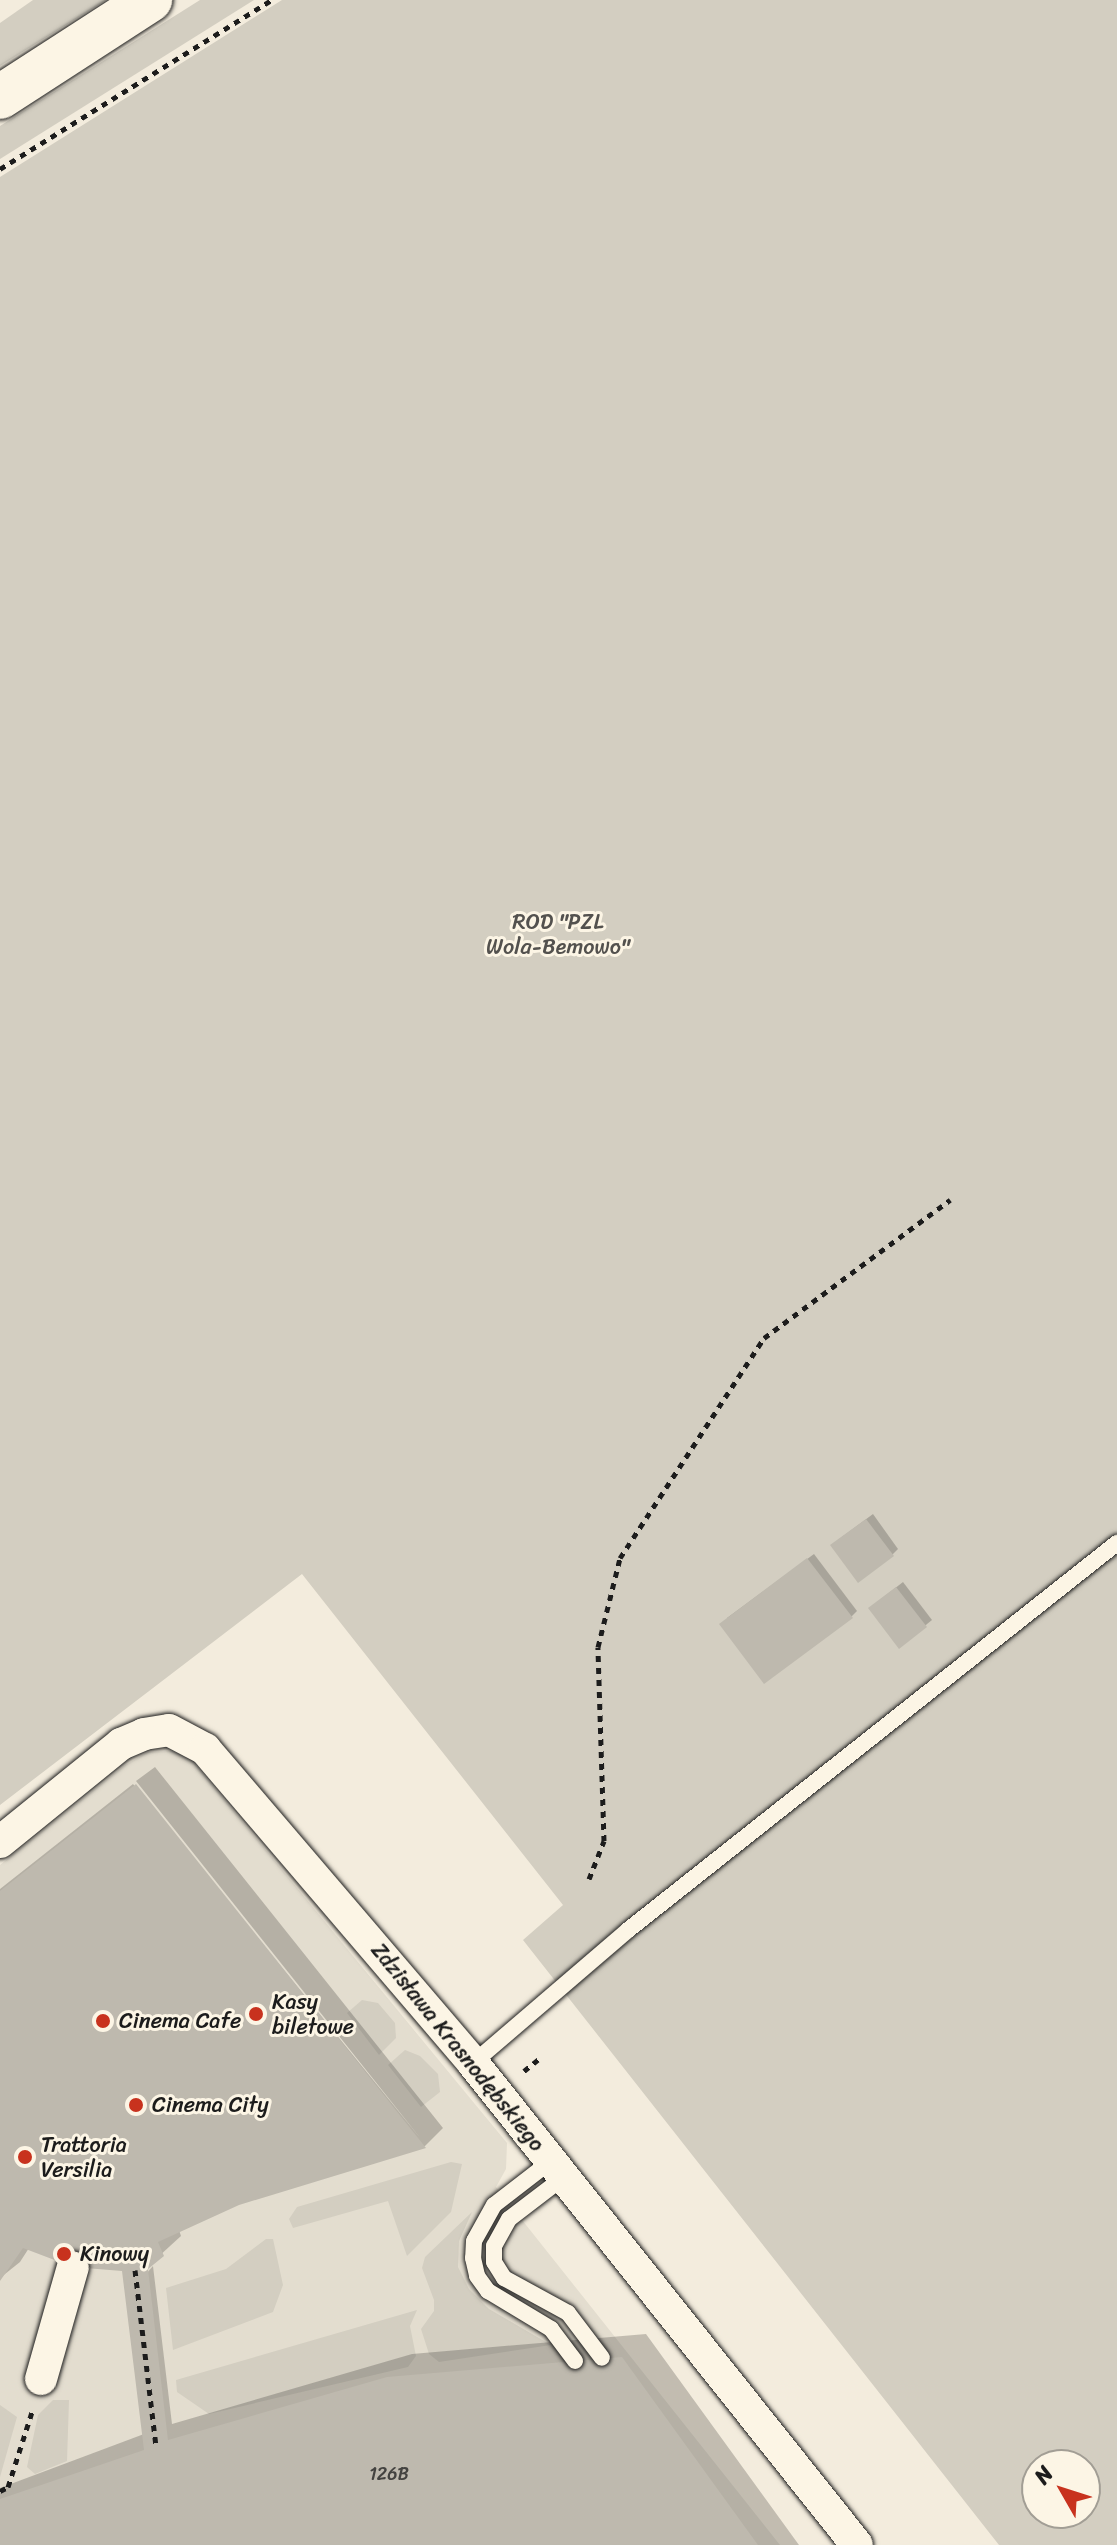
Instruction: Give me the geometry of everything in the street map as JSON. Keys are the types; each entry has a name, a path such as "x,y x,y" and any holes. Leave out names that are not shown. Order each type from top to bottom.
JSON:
{"main road":[{"path":"0,97 150,0"}],"street":[{"name":"Zdzisława Krasnodębskiego","path":"0,1842 121,1744 169,1730 189,1736 250,1796 473,2063 857,2545"},
{"path":"41,2379 73,2267"}],"lane":[{"path":"473,2063 628,1930 1117,1543"},
{"path":"557,2169 509,2219 494,2246 494,2262 504,2278 568,2313 602,2358"},
{"path":"557,2169 494,2205 474,2241 473,2258 477,2276 488,2291 551,2329 575,2361"}],"path":[{"path":"0,169 271,0"},
{"path":"589,1879 604,1841 598,1647 620,1558 764,1338 950,1200"},
{"path":"514,2079 541,2057"},
{"path":"135,2270 156,2445"},
{"path":"0,2491 8,2487 41,2379"}],"shaded area":[{"path":"172,1751 190,1758 507,2143 506,2169 496,2187 780,2545 0,2545 0,1865 124,1766 148,1752"}],"green space":[{"path":"33,0 106,0 0,66 0,23"},
{"path":"200,0 254,0 0,159 0,126"},
{"name":"ROD \"PZL Wola-Bemowo\"","path":"282,0 1117,0 1117,2545 999,2545 523,1940 563,1905 302,1574 0,1805 0,177"},
{"path":"362,2000 378,2003 395,2023 396,2038 379,2055 347,2013"},
{"path":"405,2050 420,2056 438,2074 440,2092 421,2107 388,2065"},
{"path":"451,2162 462,2164 451,2212 407,2256 388,2201 293,2228 289,2219 297,2207"},
{"path":"472,2212 459,2241 458,2267 469,2289 489,2309 551,2345 439,2362 429,2354 421,2329 434,2311 434,2300 422,2268 425,2257"},
{"path":"266,2239 273,2239 283,2285 273,2312 173,2350 166,2288 226,2269"},
{"path":"417,2310 410,2326 416,2356 408,2367 209,2414 177,2392 176,2380"},
{"path":"53,2400 69,2400 67,2461 35,2474 27,2467 38,2415"},
{"path":"0,2405 17,2417 0,2477"}],"building":[{"path":"866,1519 894,1556 858,1583 830,1545"},
{"path":"807,1558 853,1618 764,1684 719,1624"},
{"path":"896,1587 927,1627 899,1649 868,1608"},
{"path":"136,1784 426,2148 239,2205 158,2242 164,2256 148,2269 168,2440 387,2377 622,2357 758,2545 0,2545 0,2499 144,2450 122,2271 73,2267 23,2248 0,2281 0,1891"}],"place":[{"name":"Kasy biletowe","path":"256,2014"},
{"name":"Cinema Cafe","path":"103,2021"},
{"name":"Cinema City","path":"136,2105"},
{"name":"Trattoria Versilia","path":"25,2157"},
{"name":"Kinowy","path":"64,2254"}]}
